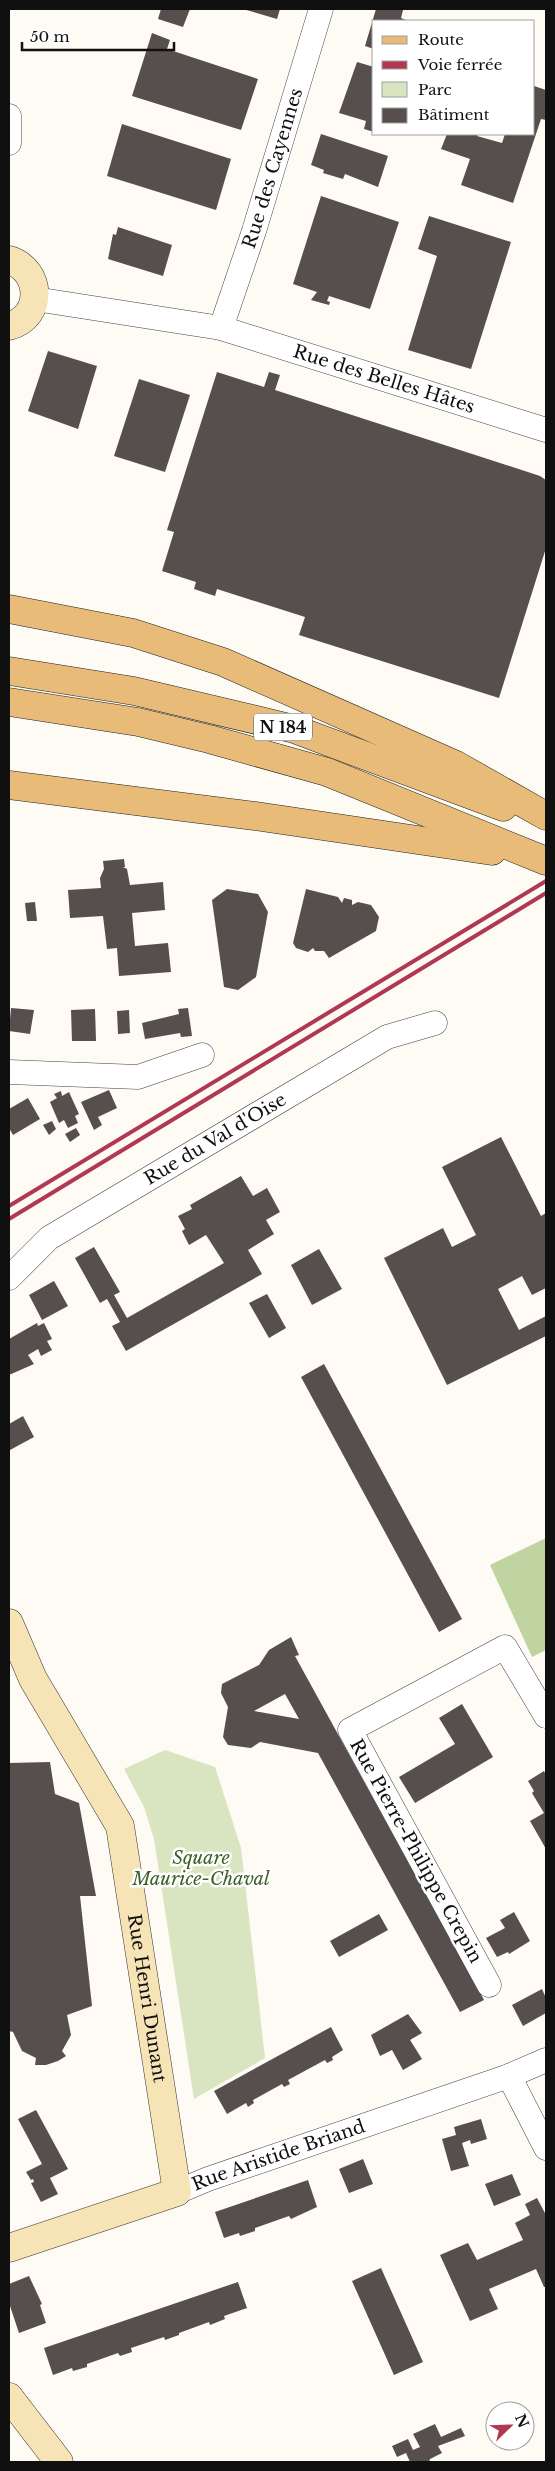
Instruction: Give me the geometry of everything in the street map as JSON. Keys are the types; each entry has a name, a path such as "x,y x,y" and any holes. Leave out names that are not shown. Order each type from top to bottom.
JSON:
{"main road":[{"path":"9,609 133,633 223,662 456,765 546,816"},
{"name":"N 184","path":"9,671 134,690 294,730 546,823"},
{"name":"N 184","path":"9,702 138,722 209,739 327,772 543,860"},
{"path":"9,785 254,816 543,860"}],"street":[{"name":"Rue des Cayennes","path":"221,328 254,231 321,9"},
{"path":"9,116 9,143"},
{"path":"9,260 27,272 32,280 19,320"},
{"name":"Rue des Belles Hâtes","path":"19,320 221,328 546,430"},
{"name":"Rue du Val d'Oise","path":"9,1278 49,1238 387,1037 435,1023"},
{"path":"9,1072 138,1077 202,1055"},
{"name":"Rue Henri Dunant","path":"9,1624 33,1679 120,1826 177,2192"},
{"name":"Rue Pierre-Philippe Crepin","path":"489,1985 350,1730 505,1647 546,1716"},
{"name":"Rue Aristide Briand","path":"9,2248 177,2192 208,2179 509,2076 546,2060"},
{"path":"509,2076 546,2148"},
{"path":"9,2397 59,2462"}],"green space":[{"path":"546,1538 546,1650 532,1657 490,1565"},
{"name":"Square Maurice-Chaval","path":"165,1750 215,1767 241,1848 265,2058 194,2099 154,1839 144,1807 124,1769"}],"building":[{"path":"161,9 190,9 183,27 158,19"},
{"path":"243,9 280,9 277,19"},
{"path":"376,9 403,10 401,18 406,20 373,20"},
{"path":"372,22 372,48 365,46"},
{"path":"152,33 170,40 167,49 258,79 241,130 132,96"},
{"path":"357,62 372,66 372,131 364,129 366,121 339,113"},
{"path":"535,86 546,90 546,120 541,119 513,203 461,185 470,159 441,149 447,135 478,135 502,143 505,135 535,135"},
{"path":"122,124 231,159 216,210 107,176"},
{"path":"321,134 388,156 378,187 345,174 343,179 323,173 324,170 311,165"},
{"path":"321,196 399,222 370,309 329,296 327,301 330,302 329,305 311,300 317,292 293,284"},
{"path":"429,216 511,242 471,369 408,350 437,256 418,249"},
{"path":"118,227 172,245 163,276 108,259 113,234 116,235"},
{"path":"48,351 97,366 78,429 28,411"},
{"path":"217,372 264,387 269,372 280,375 275,390 540,476 546,480 546,548 499,698 299,635 305,617 217,589 215,596 194,589 196,582 162,571 174,532 167,530"},
{"path":"139,379 190,395 165,472 114,456"},
{"path":"124,859 125,867 123,867 127,869 130,885 163,882 165,910 132,913 135,946 168,943 171,972 119,976 117,948 107,949 103,916 70,918 68,890 101,888 100,878 104,869 103,861"},
{"path":"227,889 258,894 268,912 256,977 238,990 224,987 212,900"},
{"path":"306,889 338,897 342,903 344,898 352,900 352,905 358,902 371,905 379,917 376,931 329,958 324,951 315,951 313,948 308,952 296,948 293,943"},
{"path":"35,902 37,921 27,921 25,903"},
{"path":"11,1008 34,1010 30,1034 9,1031"},
{"path":"188,1008 192,1036 181,1037 180,1033 145,1039 142,1023 179,1014 178,1009"},
{"path":"95,1009 96,1041 72,1041 71,1010"},
{"path":"129,1010 130,1033 118,1034 117,1011"},
{"path":"109,1090 117,1108 98,1117 102,1125 94,1130 81,1102"},
{"path":"61,1091 62,1096 69,1092 79,1114 75,1116 78,1123 68,1128 64,1120 59,1123 50,1102 57,1098 54,1094"},
{"path":"28,1098 40,1119 13,1135 9,1128 9,1109"},
{"path":"52,1121 56,1129 49,1135 43,1125"},
{"path":"76,1128 80,1135 70,1142 65,1134"},
{"path":"501,1137 541,1216 546,1213 546,1288 532,1295 522,1276 498,1289 519,1330 546,1316 546,1336 447,1385 384,1258 443,1228 452,1247 476,1235 442,1167"},
{"path":"241,1176 253,1196 267,1188 280,1212 266,1220 274,1234 248,1250 262,1274 126,1351 112,1326 120,1322 107,1299 100,1303 75,1258 94,1247 120,1292 114,1295 127,1318 224,1263 206,1235 189,1245 182,1231 185,1229 178,1216 192,1209 190,1205"},
{"path":"319,1249 342,1289 312,1305 291,1265"},
{"path":"54,1281 68,1306 42,1320 29,1295"},
{"path":"267,1294 286,1328 269,1338 249,1303"},
{"path":"37,1323 38,1326 44,1323 52,1339 47,1341 52,1350 41,1356 38,1349 28,1355 34,1364 9,1375 9,1339"},
{"path":"324,1364 462,1619 439,1632 301,1377"},
{"path":"23,1416 34,1437 10,1450 9,1424"},
{"path":"291,1637 299,1655 295,1656 484,2000 460,2012 318,1753 260,1742 251,1748 228,1745 223,1737 228,1707 221,1693 222,1684 259,1665 269,1650","holes":["285,1694 299,1719 254,1711"]},
{"path":"462,1704 493,1757 415,1803 399,1777 455,1744 439,1718"},
{"path":"50,1762 55,1794 79,1803 96,1896 80,1896 92,2006 67,2015 71,2035 62,2051 66,2056 46,2065 35,2065 36,2058 22,2051 13,2032 9,2031 9,1763"},
{"path":"544,1771 546,1775 546,1849 530,1821 544,1813 532,1793 534,1791 528,1781"},
{"path":"514,1912 530,1941 509,1954 508,1952 497,1957 486,1938 505,1928 500,1920"},
{"path":"379,1914 388,1930 339,1957 330,1941"},
{"path":"542,1989 546,1998 546,2013 523,2026 512,2005"},
{"path":"408,2014 422,2033 410,2040 422,2059 403,2070 392,2050 380,2056 371,2035"},
{"path":"331,2027 343,2050 332,2057 333,2060 327,2063 325,2060 288,2080 290,2084 284,2087 282,2084 253,2100 254,2103 248,2107 246,2103 227,2114 214,2091"},
{"path":"36,2110 68,2169 50,2178 58,2194 41,2202 31,2183 34,2182 33,2179 31,2180 26,2172 42,2164 18,2119"},
{"path":"481,2119 487,2139 471,2144 470,2140 462,2143 469,2166 451,2171 442,2139 456,2135 454,2127"},
{"path":"363,2159 373,2184 349,2193 339,2169"},
{"path":"512,2174 521,2195 494,2206 485,2184"},
{"path":"308,2180 317,2207 291,2219 289,2216 255,2228 255,2231 240,2236 239,2233 224,2238 215,2212"},
{"path":"537,2198 546,2215 546,2287 544,2287 536,2269 489,2289 498,2309 470,2321 440,2255 468,2243 477,2260 523,2240 515,2223 530,2215 525,2204"},
{"path":"381,2268 423,2362 394,2375 352,2281"},
{"path":"29,2276 42,2304 40,2305 46,2323 19,2333 9,2303 9,2284"},
{"path":"238,2282 247,2308 224,2316 225,2319 210,2325 209,2322 165,2340 164,2337 131,2348 132,2352 120,2356 118,2353 87,2364 87,2367 73,2371 72,2368 53,2375 44,2348"},
{"path":"435,2424 441,2437 461,2428 465,2436 438,2446 442,2453 430,2459 429,2462 410,2462 406,2453 397,2457 392,2446 408,2439 413,2450 420,2447 413,2434"}],"railway":[{"path":"9,1206 546,881"},
{"path":"9,1219 546,893"}]}
